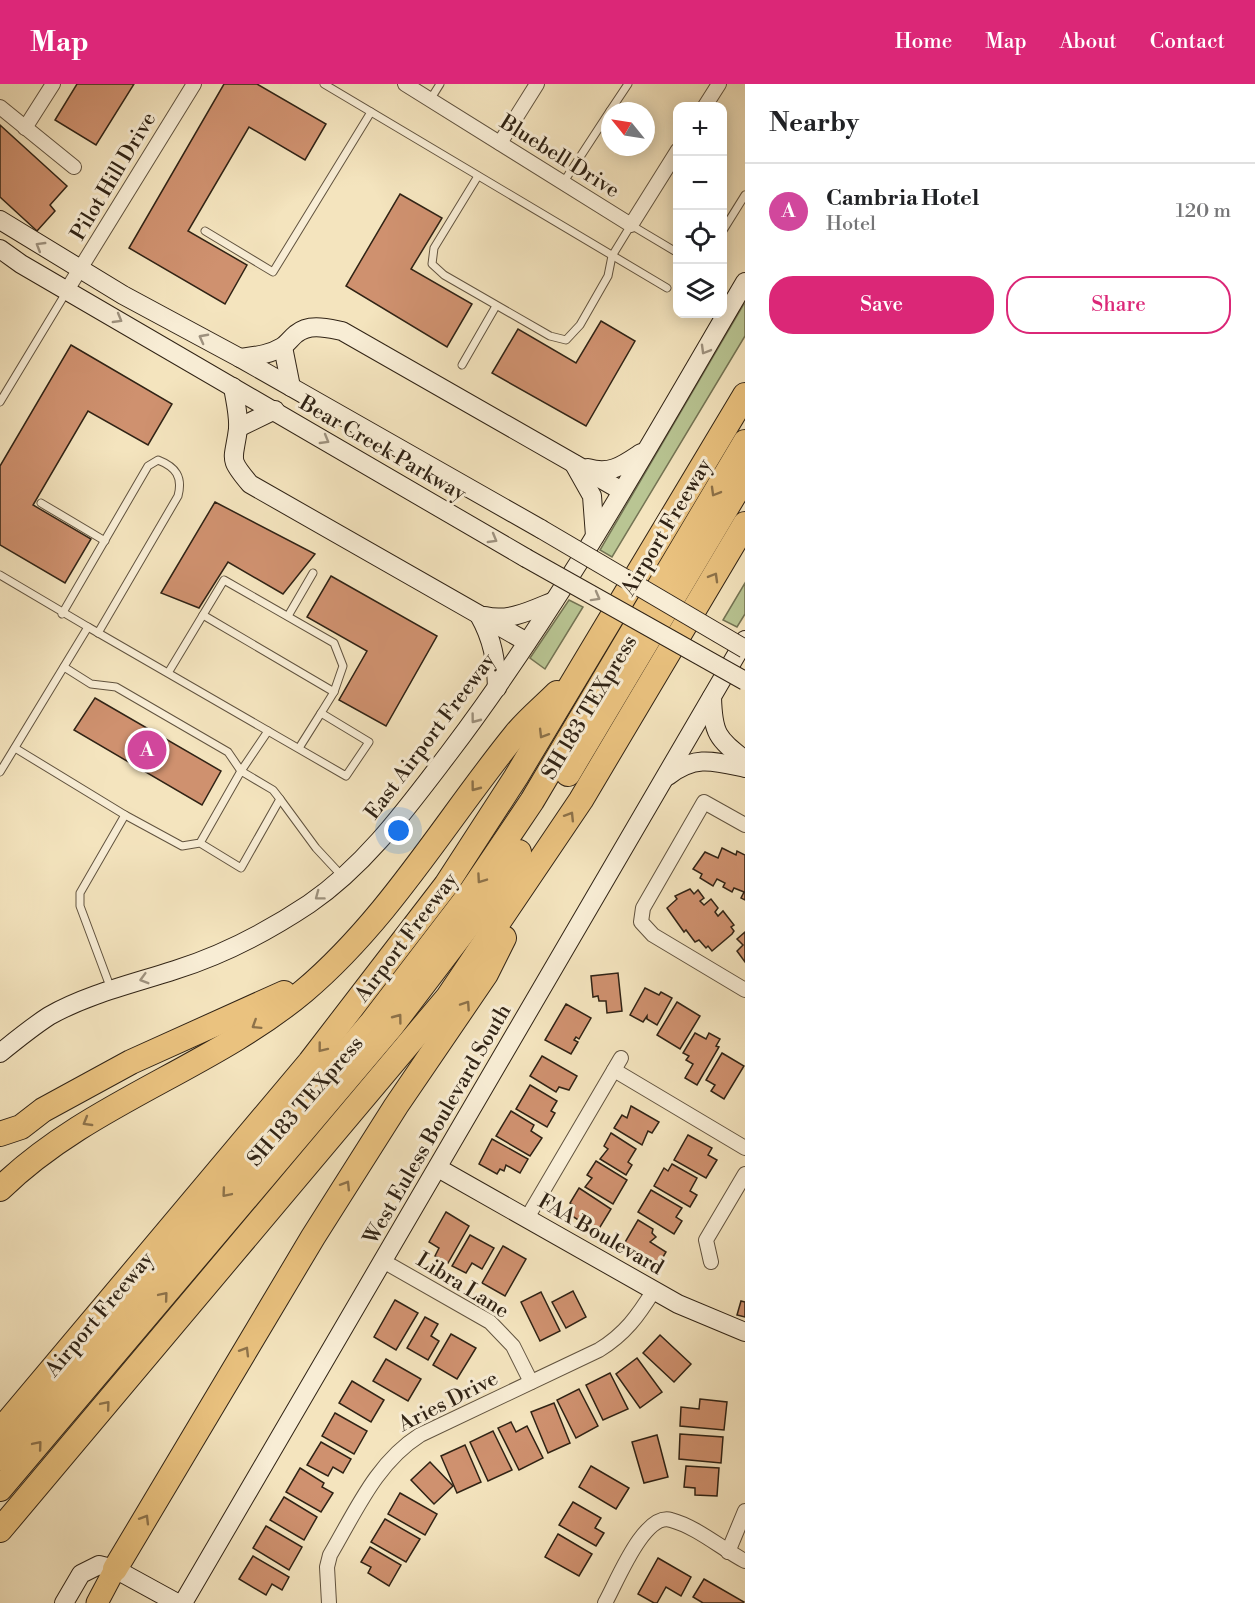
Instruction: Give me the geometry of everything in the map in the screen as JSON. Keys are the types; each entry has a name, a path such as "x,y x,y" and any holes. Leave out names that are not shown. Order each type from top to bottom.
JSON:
{"highway":[{"name":"Airport Freeway","path":"0,1431 274,1106 387,965 481,833 584,666 745,395"},
{"name":"SH 183 TEXpress","path":"0,1458 372,1022 466,900 532,801 745,442"},
{"name":"SH 183 TEXpress","path":"0,1489 391,1027 480,910 614,700 745,477"},
{"path":"0,1530 448,997 539,865 622,732 745,524"},
{"path":"0,1189 23,1167 63,1136 183,1069 262,1021 303,991 381,913 517,733 584,666"},
{"path":"115,1569 313,1237 396,1106 486,974 539,865"},
{"path":"0,1134 21,1127 43,1110 131,1062 172,1046 280,993 303,991"}],"main road":[{"name":"Bear Creek Parkway","path":"0,220 81,271 542,529 745,650"},
{"name":"Bear Creek Parkway","path":"0,249 526,558 745,681"},
{"name":"East Airport Freeway","path":"0,1053 49,1017 111,989 176,970 262,934 343,878 369,853 414,799 496,688 555,601 745,282"},
{"path":"240,358 258,356 283,347 297,332 307,328 323,327 342,331 622,491"},
{"path":"283,347 291,387"},
{"path":"233,387 238,428 232,456 235,467 250,484 527,642"},
{"path":"238,428 274,411"},
{"path":"574,464 600,472 618,469 648,448"},
{"path":"574,464 592,496 595,536"},
{"path":"478,614 498,619 518,615 555,601"},
{"path":"478,614 490,634 496,659 496,688"},
{"name":"West Euless Boulevard South","path":"183,1603 745,640"},
{"path":"712,697 713,718 720,741 745,761"},
{"path":"692,732 745,761"},
{"path":"664,779 682,766 693,762 717,762 745,768"},
{"name":"FAA Boulevard","path":"438,1168 678,1304 745,1332"},
{"path":"64,1603 86,1569 99,1565 115,1569 177,1603"},
{"path":"97,1603 115,1569"}],"street":[{"path":"24,128 53,84"},
{"name":"Pilot Hill Drive","path":"68,290 194,84"},
{"name":"Bluebell Drive","path":"405,84 631,225"},
{"path":"500,143 537,84"},
{"path":"708,102 719,84"},
{"path":"0,107 74,167"},
{"path":"631,225 674,156"},
{"path":"745,825 704,802 643,908 641,922 653,935 745,990"},
{"path":"527,1218 618,1064 745,1148"},
{"path":"711,1263 706,1240 745,1174"},
{"name":"Libra Lane","path":"383,1261 490,1322 513,1346 531,1382"},
{"name":"Aries Drive","path":"328,1603 327,1567 330,1555 377,1474 390,1458 420,1435 618,1339 634,1322 654,1290"},
{"path":"729,1552 745,1511"},
{"path":"606,1603 646,1529 660,1519 670,1519 745,1561"}],"lane":[{"path":"324,84 667,288"},
{"path":"430,100 440,84"},
{"path":"616,102 628,84"},
{"path":"206,231 273,272 371,112"},
{"path":"564,183 601,125"},
{"path":"478,176 434,248 432,264 444,275 550,336 566,340 580,325 608,276 612,256 631,225 673,250"},
{"path":"727,225 745,195"},
{"path":"0,402 68,290"},
{"path":"462,365 496,306"},
{"path":"62,614 148,466 158,460 170,465 178,474 181,485 178,496 98,633"},
{"path":"41,503 105,541"},
{"path":"288,616 313,573"},
{"path":"0,575 62,614 346,776 369,742 321,713"},
{"path":"168,673 224,580 288,616 334,643 343,666 334,692 299,748"},
{"path":"203,615 334,692"},
{"path":"0,772 88,627"},
{"path":"64,667 91,684 116,687 228,752 241,771 273,790 316,848 343,878"},
{"path":"200,843 241,771 268,731"},
{"path":"15,748 182,846 200,843 241,868 280,800"},
{"path":"111,989 80,906 80,893 126,815"}],"green space":[{"path":"745,302 745,336 612,557 600,550"},
{"path":"745,583 745,614 737,627 723,620"},
{"path":"569,600 583,607 545,669 530,658"}],"building":[{"path":"77,84 134,84 96,145 55,120"},
{"path":"224,84 257,84 326,124 305,160 249,127 188,231 247,265 225,304 129,248"},
{"path":"0,125 67,186 50,205 55,211 37,231 0,197"},
{"path":"400,194 442,218 411,269 472,304 447,347 346,286"},
{"path":"601,321 635,341 586,426 492,373 518,329 576,363"},
{"path":"71,345 172,404 148,445 88,411 33,505 91,539 65,583 0,545 0,466"},
{"path":"215,502 315,554 283,594 228,562 199,608 161,593"},
{"path":"331,576 437,636 386,726 339,700 367,651 307,617"},
{"path":"95,698 221,771 202,805 74,730"},
{"path":"722,848 736,855 737,851 745,855 745,900 741,898 744,892 734,888 732,892 723,887 725,883 717,879 713,886 700,878 702,874 693,869 705,852 718,858"},
{"path":"690,889 694,894 698,890 704,898 700,901 704,905 711,899 718,908 715,912 718,916 723,911 734,925 731,927 734,931 732,934 712,951 699,940 695,942 686,930 684,932 667,908 677,899 675,896"},
{"path":"745,932 745,962 737,951 743,945 737,939"},
{"path":"618,973 622,1011 607,1013 606,1001 599,1001 598,996 593,997 591,976"},
{"path":"645,988 659,995 661,992 672,998 657,1025 647,1019 647,1016 643,1022 630,1015"},
{"path":"677,1002 700,1016 680,1049 657,1035"},
{"path":"566,1004 591,1018 579,1039 576,1037 574,1040 578,1042 571,1054 545,1040"},
{"path":"695,1033 706,1039 709,1033 720,1039 716,1046 719,1047 697,1085 685,1078 693,1064 686,1060 689,1056 683,1053"},
{"path":"722,1053 744,1066 724,1099 711,1091 715,1085 706,1080"},
{"path":"542,1056 577,1076 569,1090 559,1087 556,1092 530,1076"},
{"path":"530,1085 557,1101 551,1111 555,1113 547,1127 516,1109"},
{"path":"631,1106 659,1122 652,1133 648,1131 642,1145 614,1128 622,1115 627,1118"},
{"path":"511,1111 534,1125 531,1131 542,1138 530,1156 496,1136"},
{"path":"611,1133 636,1149 628,1162 632,1165 626,1175 600,1159 608,1149 604,1146"},
{"path":"688,1135 712,1148 708,1155 717,1160 706,1178 674,1160"},
{"path":"492,1139 528,1159 520,1173 506,1165 504,1171 500,1169 497,1174 479,1164"},
{"path":"596,1161 627,1180 613,1204 585,1187 592,1178 587,1175"},
{"path":"672,1164 697,1178 690,1191 697,1195 690,1207 654,1186 664,1168 668,1171"},
{"path":"579,1188 611,1209 597,1232 569,1214 575,1206 570,1203"},
{"path":"651,1190 682,1208 676,1217 682,1221 674,1234 638,1212"},
{"path":"446,1212 469,1226 448,1263 435,1256 439,1248 429,1242"},
{"path":"638,1220 653,1229 652,1233 656,1237 650,1242 666,1252 659,1264 624,1244"},
{"path":"470,1235 494,1248 482,1269 472,1263 466,1273 452,1266"},
{"path":"503,1246 526,1259 505,1296 482,1283"},
{"path":"573,1291 586,1317 566,1328 552,1302"},
{"path":"541,1292 560,1331 540,1341 521,1302"},
{"path":"395,1300 418,1313 396,1350 374,1337"},
{"path":"741,1301 745,1302 745,1317 737,1315"},
{"path":"425,1317 438,1324 431,1336 439,1341 428,1360 407,1348"},
{"path":"451,1334 476,1348 457,1379 433,1365"},
{"path":"660,1335 691,1364 674,1382 643,1353"},
{"path":"637,1358 662,1392 640,1408 616,1374"},
{"path":"386,1359 421,1379 408,1401 373,1381"},
{"path":"610,1373 628,1409 603,1420 586,1385"},
{"path":"352,1381 384,1400 371,1422 339,1403"},
{"path":"579,1389 598,1426 576,1438 557,1400"},
{"path":"700,1399 727,1402 724,1430 680,1426 681,1407 699,1409"},
{"path":"554,1403 570,1443 548,1453 531,1412"},
{"path":"335,1413 367,1431 354,1454 322,1436"},
{"path":"511,1422 516,1432 527,1426 543,1458 519,1470 498,1428"},
{"path":"493,1431 512,1470 488,1481 470,1442"},
{"path":"680,1434 723,1437 721,1463 679,1459"},
{"path":"657,1435 668,1477 644,1483 632,1442"},
{"path":"321,1442 351,1459 343,1473 333,1467 328,1476 307,1465"},
{"path":"465,1445 481,1482 457,1493 441,1456"},
{"path":"430,1462 453,1486 434,1504 411,1480"},
{"path":"591,1466 629,1488 616,1509 579,1487"},
{"path":"686,1466 719,1468 717,1496 695,1495 695,1488 684,1487"},
{"path":"300,1468 324,1483 322,1487 333,1493 321,1512 286,1492"},
{"path":"400,1493 437,1514 425,1535 388,1514"},
{"path":"284,1497 317,1517 304,1540 270,1520"},
{"path":"573,1502 601,1518 595,1528 604,1533 596,1546 559,1525"},
{"path":"385,1519 420,1539 406,1562 371,1542"},
{"path":"266,1526 302,1547 289,1570 253,1548"},
{"path":"558,1534 592,1554 579,1576 545,1557"},
{"path":"370,1547 401,1565 389,1586 368,1573 371,1567 361,1562"},
{"path":"253,1556 289,1577 282,1590 272,1584 266,1595 239,1579"},
{"path":"658,1558 691,1577 681,1596 666,1587 657,1603 654,1603 638,1594"},
{"path":"704,1579 744,1602 703,1603 693,1597"}],"place":[{"name":"Cambria Hotel","path":"147,750"}]}
